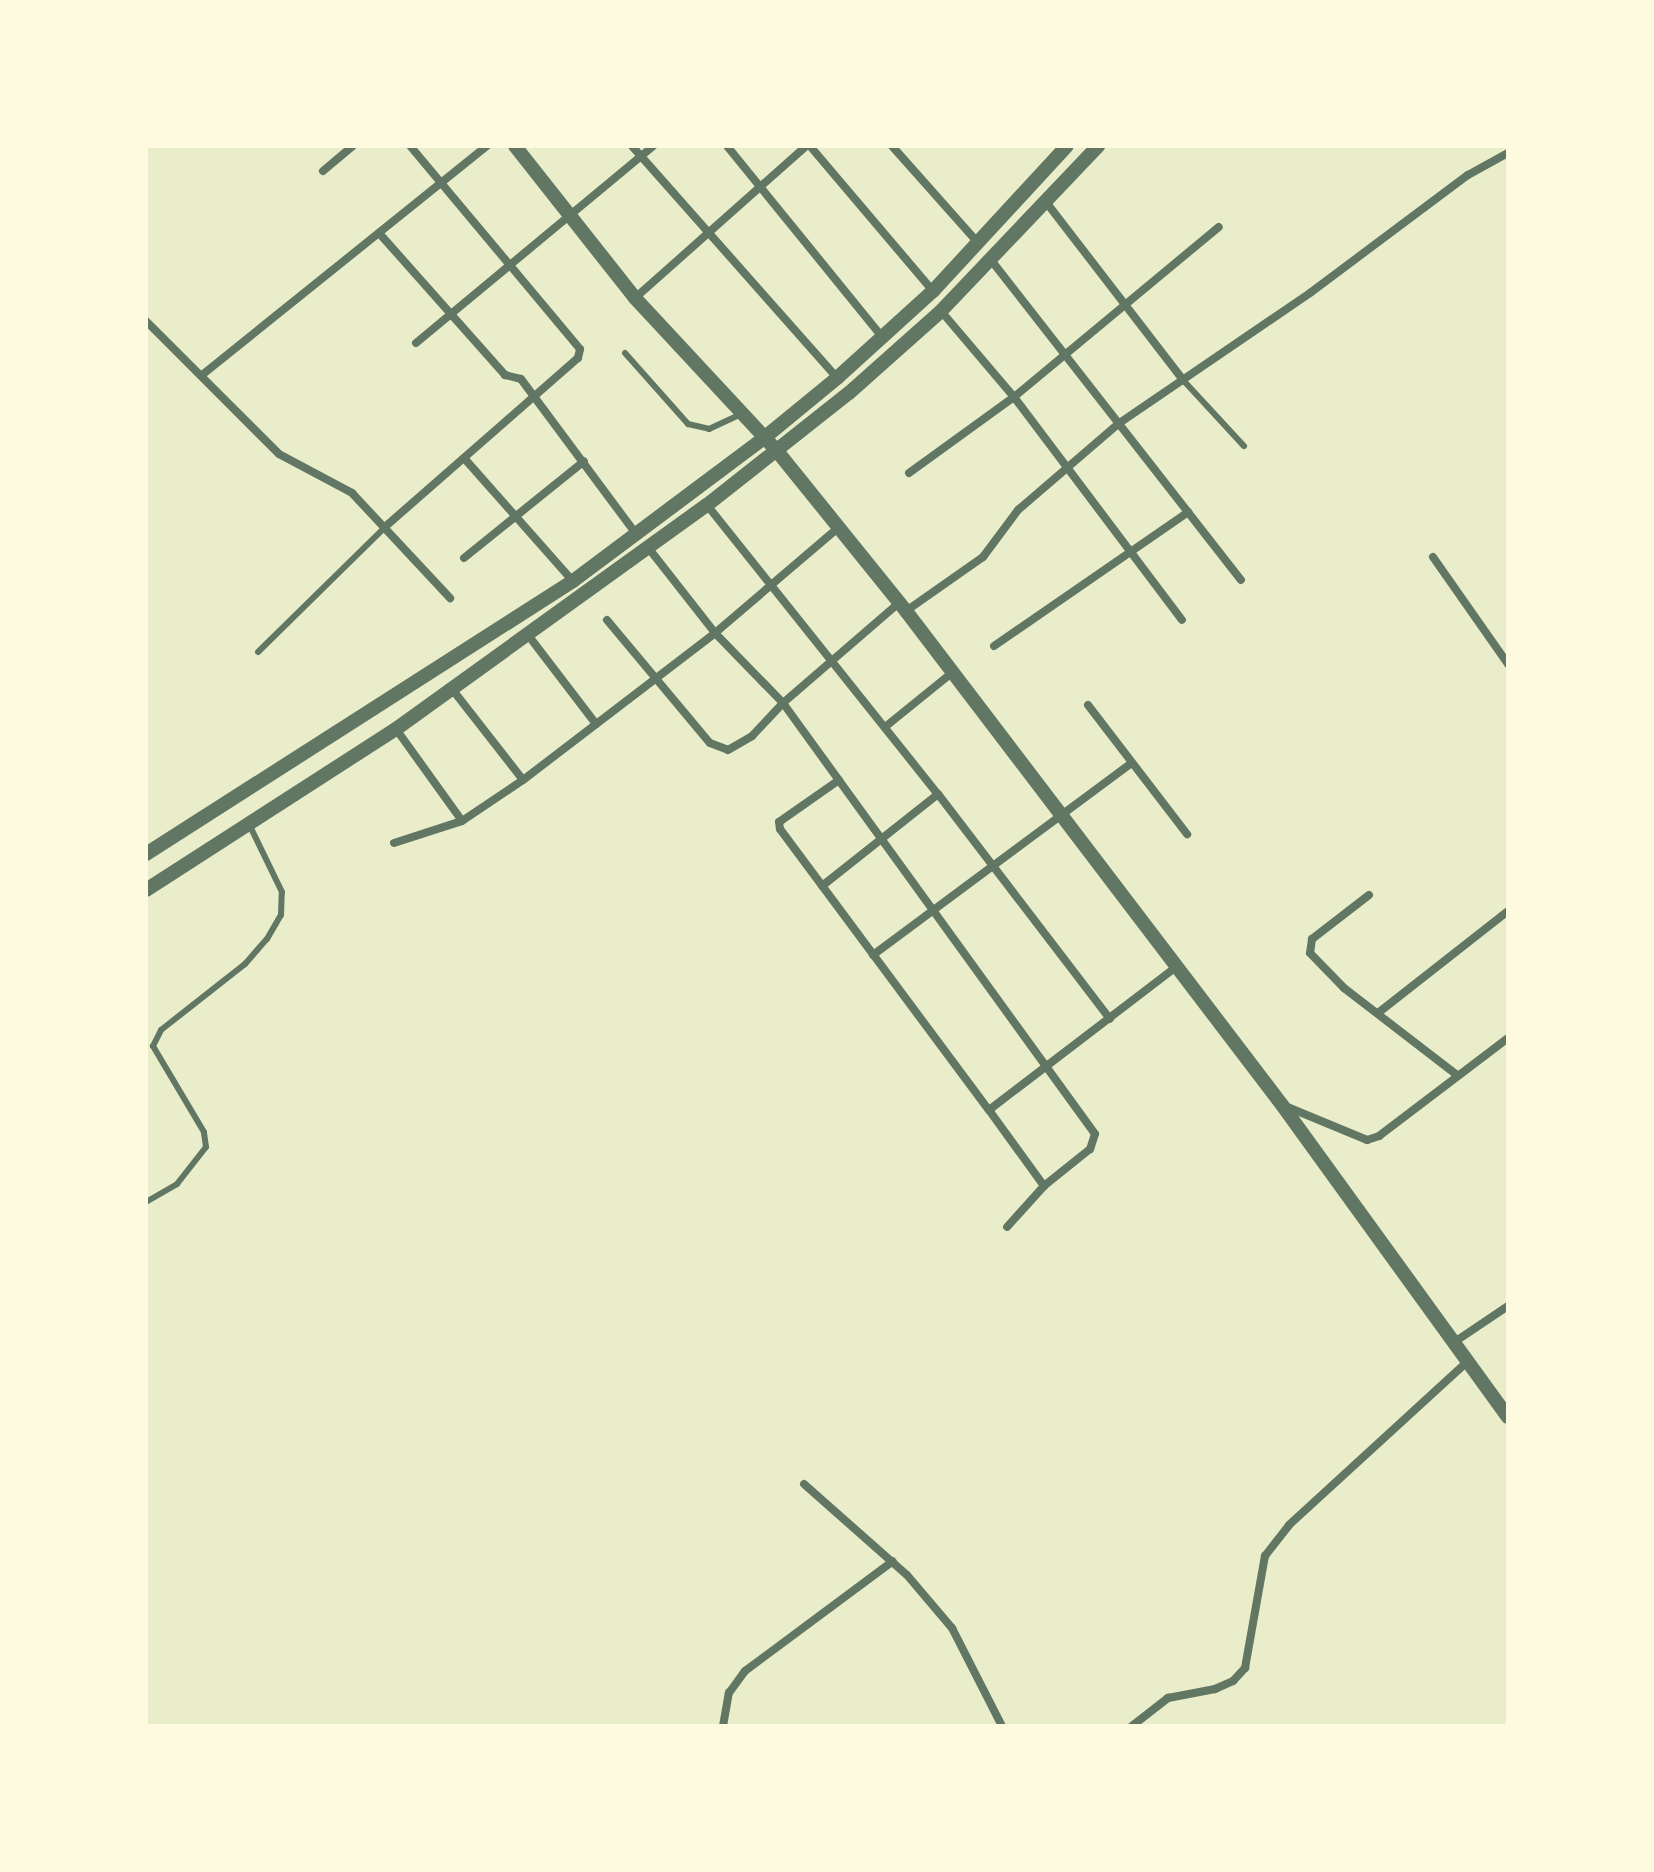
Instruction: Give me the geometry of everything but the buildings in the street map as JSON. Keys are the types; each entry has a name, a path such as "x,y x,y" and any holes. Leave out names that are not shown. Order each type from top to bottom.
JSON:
{"street":[{"path":"323,171 353,146"},
{"path":"386,526 578,358 580,349 410,146"},
{"path":"202,375 438,182 487,146"},
{"path":"515,146 635,298 777,451 953,672 1282,1105 1508,1417"},
{"path":"632,146 837,378"},
{"path":"416,343 653,146"},
{"path":"727,146 882,337"},
{"path":"635,298 808,146 933,291"},
{"path":"892,146 980,244"},
{"path":"146,854 573,581 764,438 837,378 933,291 980,244 1067,146"},
{"path":"146,890 396,729 650,550 777,451 849,393 941,311 1098,146"},
{"path":"607,620 710,743 728,750 752,736 783,703 902,607 983,557 1018,510 1118,424 1310,293 1468,175 1508,153"},
{"path":"1046,202 1183,380"},
{"path":"909,473 1014,397 1219,227"},
{"path":"379,233 505,375 521,379 636,534"},
{"path":"991,260 1241,580"},
{"path":"941,311 1014,397 1182,620"},
{"path":"146,321 279,454 339,484 386,526 450,598"},
{"path":"464,458 573,581"},
{"path":"464,558 584,461"},
{"path":"707,505 834,661 1110,1019"},
{"path":"994,646 1188,512"},
{"path":"394,843 462,821 523,780 715,633 839,527"},
{"path":"650,550 715,633 783,703 936,909 1095,1134 1090,1149 1044,1186 1007,1227"},
{"path":"1433,557 1508,664"},
{"path":"528,635 596,724"},
{"path":"885,727 953,672"},
{"path":"452,689 523,780"},
{"path":"1088,705 1187,834"},
{"path":"396,729 462,821"},
{"path":"873,955 1132,763"},
{"path":"839,780 779,822 780,829 1044,1186"},
{"path":"822,886 938,794"},
{"path":"1369,895 1312,939 1310,953 1344,988 1457,1075"},
{"path":"1378,1013 1508,911"},
{"path":"989,1110 1175,968"},
{"path":"1282,1105 1367,1140 1379,1136 1508,1038"},
{"path":"1453,1343 1508,1306"},
{"path":"1132,1726 1168,1698 1215,1689 1233,1681 1245,1668 1265,1556 1289,1525 1467,1362"},
{"path":"804,1484 893,1561 952,1628 1002,1726"},
{"path":"723,1726 729,1693 745,1671 893,1561"}],"lane":[{"path":"625,353 688,424 709,429 741,414"},
{"path":"1183,380 1244,446"},
{"path":"258,652 386,526"},
{"path":"146,1202 177,1184 206,1147 204,1132 153,1046 161,1030 245,964 267,939 281,915 282,892 249,824"}]}
